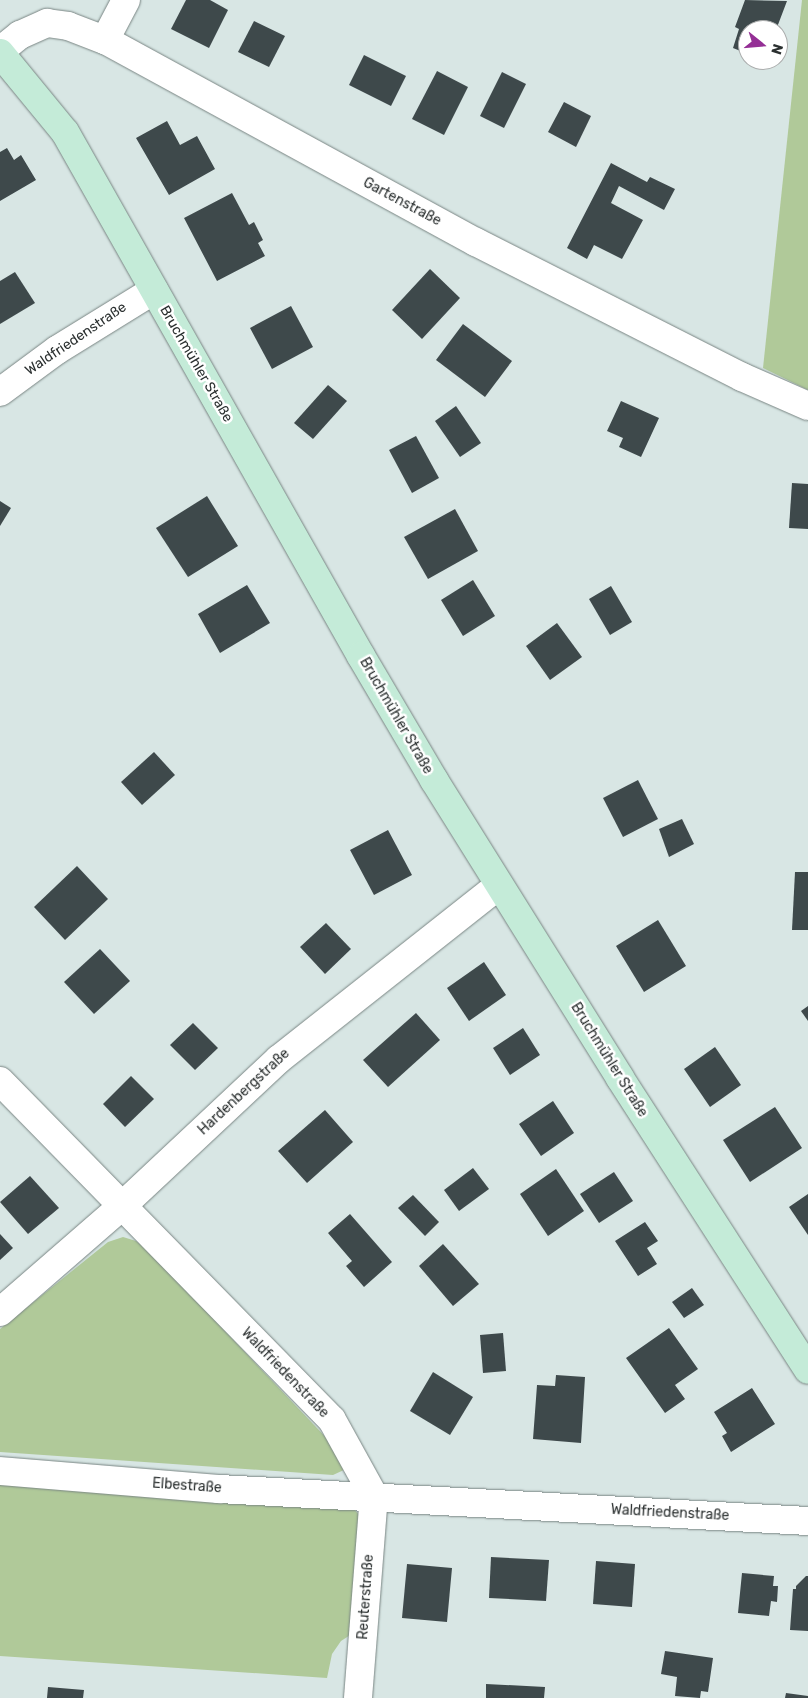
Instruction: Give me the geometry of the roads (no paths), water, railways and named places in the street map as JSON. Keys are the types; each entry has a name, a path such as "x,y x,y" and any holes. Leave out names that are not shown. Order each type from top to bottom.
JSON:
{"street":[{"path":"105,40 126,0"},
{"name":"Gartenstraße","path":"0,52 20,35 47,23 68,26 105,40 476,242 742,377 808,406"},
{"name":"Bruchmühler Straße","path":"0,52 64,132 366,665 499,885 808,1370"},
{"name":"Waldfriedenstraße","path":"0,392 57,350 154,290"},
{"name":"Hardenbergstraße","path":"0,1312 122,1206 279,1059 499,885"},
{"name":"Waldfriedenstraße","path":"0,1081 332,1420 374,1496 808,1521"},
{"name":"Elbestraße","path":"0,1471 219,1489 374,1496"},
{"name":"Reuterstraße","path":"358,1698 374,1496"}]}
